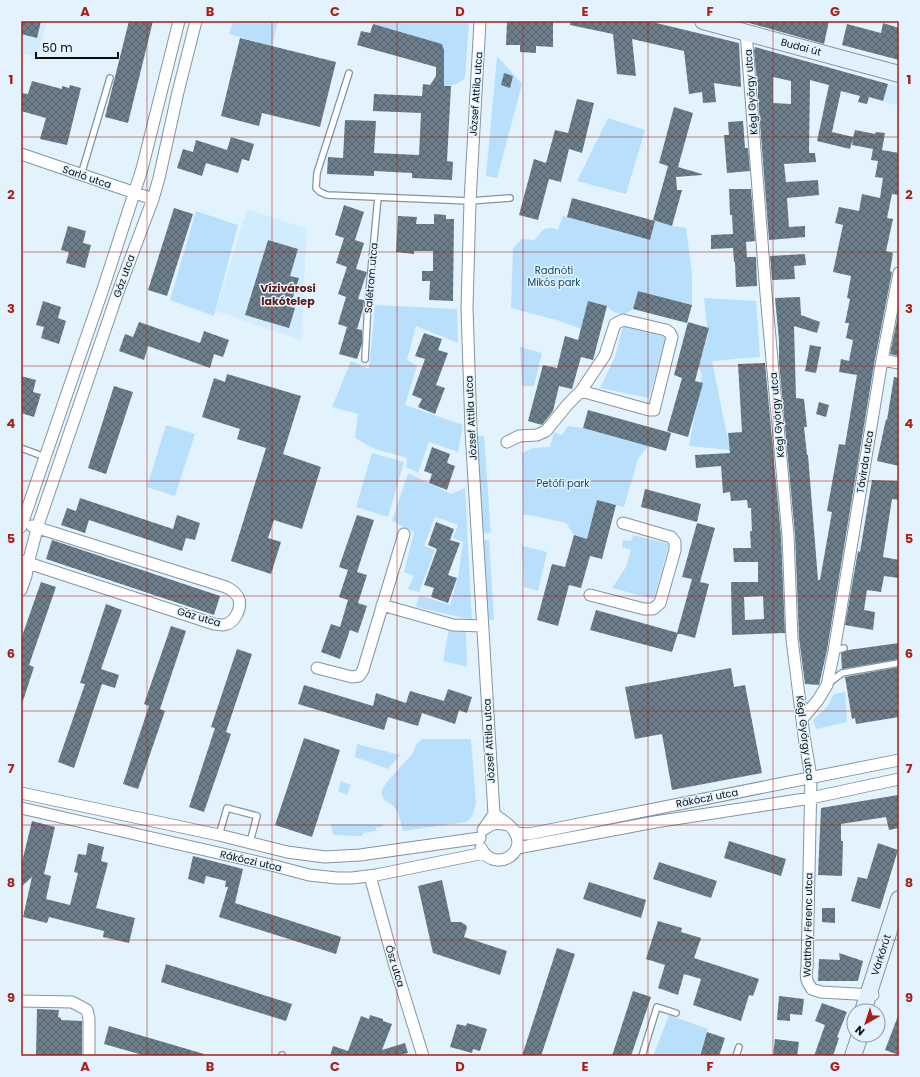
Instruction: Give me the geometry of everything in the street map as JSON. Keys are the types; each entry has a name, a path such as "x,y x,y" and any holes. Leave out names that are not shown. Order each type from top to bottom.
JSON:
{"street":[{"name":"Gáz utca","path":"24,562 214,624 224,625 230,623 236,617 240,604 238,597 226,586 38,527 22,525 104,286 142,169 179,21"},
{"name":"Gáz utca","path":"21,590 26,576 24,562 38,527 118,292 153,199 196,21"},
{"name":"József Attila utca","path":"480,21 470,201 467,308 468,380 494,814"},
{"name":"Budai út","path":"703,21 737,27 899,74"},
{"name":"Kégl György utca","path":"737,27 766,294 788,536 792,638 811,777 810,798"},
{"name":"Sarló utca","path":"21,154 153,199"},
{"name":"Távirda utca","path":"827,685 839,649 882,360 899,273"},
{"path":"507,442 519,436 537,435 546,431 568,404 581,391 605,355 615,324 623,320 666,330 670,333 672,337 654,410 581,391"},
{"path":"882,360 899,363"},
{"path":"590,594 644,609 653,609 660,603 675,550 675,542 671,538 623,523"},
{"path":"317,668 352,677 359,676 363,670 404,534"},
{"path":"382,605 453,625 483,626"},
{"path":"802,719 818,700 827,685"},
{"name":"Rákóczi utca","path":"21,793 219,835 287,852 325,857 338,857 382,853 482,834 491,824 500,823 512,829 529,834 899,760"},
{"name":"Rákóczi utca","path":"21,808 309,875 337,878 370,876 484,853 489,858 502,860 514,854 517,848 655,822 810,798 899,779"},
{"name":"Watthay Ferenc utca","path":"810,798 806,981 812,989 821,992 871,995"},
{"path":"484,853 481,849 482,834 494,814 512,829 518,843 517,848"},
{"name":"Ősz utca","path":"370,876 395,966 423,1056"},
{"name":"Várkörút","path":"870,1003 899,899"},
{"name":"Várkörút","path":"867,1003 896,935 899,917"},
{"path":"21,1001 72,1002 87,1010 89,1020 89,1056"},
{"path":"848,1056 852,1043"},
{"path":"853,1056 857,1043"}],"lane":[{"path":"349,73 318,172 316,188 320,192 327,195 470,201 510,198"},
{"path":"81,175 110,78"},
{"name":"Salétrom utca","path":"365,359 368,303 378,197"},
{"path":"21,448 45,457"},
{"path":"827,685 842,673 899,663"},
{"path":"219,835 227,808 257,816 250,842"},
{"path":"642,1056 657,1007 676,1013"},
{"path":"736,1056 739,1047"}],"shaded area":[{"path":"21,21 47,21 37,57 21,53"},
{"path":"888,84 899,87 899,106 883,101"},
{"path":"247,209 307,229 301,340 216,311"}],"green space":[{"path":"233,21 278,21 272,46 229,34"},
{"path":"373,21 469,21 465,78 450,86 444,86 444,50 442,44 373,24"},
{"path":"497,56 522,84 497,178 486,176"},
{"path":"608,118 645,130 626,194 577,181"},
{"path":"196,211 238,225 214,316 170,300"},
{"name":"Radnóti Mikós park","path":"563,216 649,240 655,221 686,228 692,273 692,305 638,291 633,309 624,315 613,312 607,306 588,301 581,329 560,321 511,308 513,248 522,239 534,240 542,231 546,229 558,229"},
{"path":"704,298 756,301 760,357 712,361 730,450 689,446 702,374 698,367 708,335"},
{"path":"375,305 457,309 458,343 416,326 407,360 417,366 405,405 463,425 458,452 429,442 418,473 406,467 407,458 375,449 355,438 358,414 332,407 351,361 369,369"},
{"path":"623,326 666,337 649,398 600,388 615,357"},
{"path":"520,347 542,353 534,386 522,386"},
{"path":"166,425 195,434 175,496 147,487"},
{"name":"Petőfi park","path":"568,426 583,428 648,446 638,459 624,507 597,501 587,539 574,535 566,523 530,515 523,515 522,453 533,448 550,447 554,432 562,435"},
{"path":"474,436 484,436 491,533 480,534"},
{"path":"372,453 404,462 388,517 356,507"},
{"path":"408,473 451,494 465,488 472,620 416,607 419,595 450,605 458,577 463,542 453,538 458,525 435,517 424,546 435,550 419,592 408,589 414,576 404,572 414,532 392,521"},
{"path":"633,535 669,544 654,599 612,588 626,567 631,550 622,547 623,540 631,541"},
{"path":"489,540 494,620 485,619 480,541"},
{"path":"522,546 547,552 538,591 524,587"},
{"path":"449,629 466,631 467,667 443,661"},
{"path":"845,692 847,722 816,729 813,720 827,707 834,694"},
{"path":"422,739 471,739 476,803 473,814 466,822 403,831 398,812 393,806 384,800 381,792 386,783 413,753 416,744"},
{"path":"357,744 400,755 388,769 355,757"},
{"path":"341,781 351,785 347,795 338,791"},
{"path":"331,824 382,824 384,826 376,828 376,831 363,833 362,836 333,835"},
{"path":"669,1015 708,1029 699,1056 653,1056"}],"building":[{"path":"21,21 41,21 37,38 21,34"},
{"path":"129,21 153,21 128,123 105,117"},
{"path":"507,21 553,22 553,47 536,46 536,53 520,52 520,45 506,45"},
{"path":"570,21 648,21 739,43 741,87 714,83 716,102 703,103 702,92 689,94 684,51 632,39 636,76 617,74 613,34 570,25"},
{"path":"742,21 829,21 824,44"},
{"path":"883,23 899,28 899,60 842,45 847,24 881,33"},
{"path":"373,24 442,44 444,50 444,86 451,86 447,161 453,162 452,180 412,178 412,173 374,171 374,176 327,174 328,157 343,158 345,120 376,121 374,153 419,155 421,113 373,111 374,94 422,96 423,84 430,85 436,76 436,67 357,45 361,31 370,33"},
{"path":"240,38 336,62 320,127 262,113 259,126 221,116"},
{"path":"755,47 888,84 883,101 869,97 867,104 858,102 860,96 841,91 832,132 853,137 855,130 875,134 876,132 885,133 882,150 899,153 899,195 892,194 887,218 893,219 886,251 893,253 890,271 892,272 875,359 827,650 819,685 805,684 799,638 795,535 779,362 779,340 775,298 800,297 801,315 820,322 817,333 794,326 796,398 804,399 807,427 804,427 808,455 818,580 820,580 832,512 827,511 839,444 845,445 857,375 839,372 841,359 849,361 853,340 846,338 849,323 845,323 850,299 847,298 851,276 833,272 843,225 835,223 839,207 859,211 862,194 880,198 883,178 875,177 878,161 871,160 873,149 852,145 853,138 850,149 817,141 829,85 810,80 809,153 815,153 816,162 784,164 786,182 818,180 819,195 787,198 789,227 805,226 805,237 769,240 758,82 754,51","holes":["773,77 791,81 791,104 773,103"]},
{"path":"504,73 513,76 510,88 501,85"},
{"path":"32,81 62,89 62,86 69,88 70,85 81,88 67,145 40,139 46,118 21,111 21,93 28,94"},
{"path":"577,99 594,103 582,153 569,149 561,182 549,179 538,220 519,215 534,159 546,163 555,130 568,133"},
{"path":"674,107 693,113 678,167 702,175 676,177 677,190 682,190 672,226 653,220 668,166 659,163"},
{"path":"743,121 745,148 748,148 750,171 727,173 724,135 729,135 728,122"},
{"path":"231,137 254,144 249,161 242,159 238,173 206,163 202,176 177,168 183,149 193,152 196,140 227,150"},
{"path":"729,189 751,189 755,241 746,242 747,257 756,257 757,286 736,287 733,248 711,249 711,235 733,234 732,215 730,215"},
{"path":"572,198 655,221 650,240 567,217"},
{"path":"344,205 364,212 355,240 364,243 356,269 367,272 358,299 364,300 357,329 362,330 362,344 357,359 339,354 347,327 338,324 346,297 338,294 347,267 336,263 344,238 335,235"},
{"path":"174,208 193,214 167,296 148,290"},
{"path":"434,214 446,215 446,219 454,219 453,301 429,300 430,281 422,281 422,271 433,271 433,251 414,251 414,254 396,252 398,216 417,217 416,224 434,224"},
{"path":"68,226 86,231 83,243 91,245 85,268 66,263 69,252 61,250"},
{"path":"268,240 298,249 290,276 299,278 290,307 295,308 289,328 245,315"},
{"path":"805,254 806,265 794,266 795,279 772,280 770,256"},
{"path":"638,291 692,305 687,323 633,309"},
{"path":"43,301 61,307 58,318 66,321 59,344 41,338 44,327 36,325"},
{"path":"588,301 607,306 593,360 581,357 572,389 559,386 553,411 542,425 528,421 543,365 557,368 565,336 578,340"},
{"path":"899,310 899,356 890,354"},
{"path":"139,322 200,343 204,331 229,340 223,357 214,354 210,368 148,346 144,360 119,351 125,334 133,337"},
{"path":"688,322 709,328 695,381 703,383 688,437 667,431 682,378 674,375"},
{"path":"424,333 442,339 438,350 448,353 436,385 445,388 435,414 418,407 422,399 412,395 425,359 415,356"},
{"path":"810,345 821,347 816,373 805,371"},
{"path":"765,363 781,536 785,633 732,635 731,582 758,582 758,562 734,562 733,548 751,548 751,508 748,508 747,500 731,501 730,492 723,493 721,466 696,468 695,455 730,453 728,433 742,432 738,364","holes":["763,596 764,619 745,620 744,597"]},
{"path":"227,374 301,396 283,454 321,467 302,529 274,520 268,538 281,542 271,574 231,561 266,448 237,439 240,429 202,417 214,378 225,382"},
{"path":"21,376 36,380 33,392 41,394 34,417 21,413"},
{"path":"894,377 899,378 899,466 877,461 886,419 887,420"},
{"path":"114,386 133,392 106,474 88,468"},
{"path":"819,402 829,405 826,417 816,414"},
{"path":"588,410 671,433 666,451 583,428"},
{"path":"432,447 450,454 447,463 455,466 447,490 429,483 432,474 424,471"},
{"path":"872,480 899,481 899,500 892,499 883,557 899,560 899,578 884,576 881,592 867,590 864,610 875,612 873,630 845,625 858,551 860,552"},
{"path":"645,489 701,504 697,522 641,507"},
{"path":"80,498 173,529 177,515 200,523 195,540 186,538 182,551 89,520 85,533 61,525 67,508 76,511"},
{"path":"597,500 616,505 602,559 590,556 581,588 569,585 558,626 537,620 552,564 565,567 574,535 587,539"},
{"path":"357,515 374,520 357,572 367,575 358,603 367,606 358,633 350,630 340,659 321,652 331,624 340,627 348,600 339,597 348,570 339,567"},
{"path":"436,522 454,529 450,540 460,543 448,575 457,578 448,603 431,597 434,588 424,585 437,549 428,545"},
{"path":"697,523 715,528 700,582 709,584 695,638 677,633 692,579 682,577"},
{"path":"52,540 220,596 214,615 46,559"},
{"path":"41,582 56,587 29,665 34,667 23,701 21,701 21,639"},
{"path":"106,604 122,610 101,669 119,675 115,688 102,684 74,768 58,762 85,684 80,683"},
{"path":"596,610 678,633 672,652 590,630"},
{"path":"171,626 186,631 160,709 165,711 138,789 123,784 149,706 144,704"},
{"path":"899,643 899,659 842,669 841,653 848,650"},
{"path":"237,649 252,654 226,732 231,734 204,812 189,807 215,728 211,727"},
{"path":"899,667 899,704 897,704 899,717 856,724 855,718 852,719 845,677"},
{"path":"731,668 734,687 745,685 762,773 672,790 662,734 635,739 625,687"},
{"path":"304,685 373,706 376,693 406,703 410,691 444,701 448,689 472,697 467,713 459,710 455,724 422,713 418,726 388,717 384,730 298,704"},
{"path":"304,738 340,750 312,837 275,825"},
{"path":"898,795 899,828 889,830 886,817 841,824 841,841 843,841 842,876 818,875 821,808"},
{"path":"32,821 55,827 44,874 51,876 46,899 70,905 78,873 74,872 78,854 86,855 88,843 104,847 101,861 108,863 96,908 135,918 129,943 103,937 104,931 49,917 47,923 23,917 32,877 21,887 21,866"},
{"path":"729,841 786,859 781,876 724,858"},
{"path":"878,843 898,850 880,909 851,901 858,877 867,879"},
{"path":"193,856 243,869 235,903 341,937 336,954 219,917 228,887 225,887 226,881 206,876 204,884 188,879"},
{"path":"659,862 717,881 711,898 653,879"},
{"path":"442,880 451,922 461,922 466,925 467,928 464,937 507,951 500,975 433,953 418,886"},
{"path":"589,882 646,900 641,918 583,899"},
{"path":"822,908 835,908 835,923 822,922"},
{"path":"658,921 682,928 681,932 701,938 694,958 759,979 753,996 749,995 741,1021 693,1005 701,979 684,974 678,995 658,988 665,965 646,959"},
{"path":"557,948 575,954 541,1056 522,1056"},
{"path":"839,953 863,961 858,981 818,981 819,959 840,960"},
{"path":"166,964 292,1004 286,1021 161,982"},
{"path":"633,991 651,997 631,1056 612,1056"},
{"path":"779,996 804,999 802,1015 790,1014 790,1021 777,1020"},
{"path":"822,1003 846,1012 837,1037 839,1038 833,1056 814,1056 825,1025 815,1021"},
{"path":"37,1009 59,1010 58,1017 61,1018 61,1020 82,1021 82,1056 36,1056"},
{"path":"370,1015 383,1019 383,1021 392,1024 382,1050 405,1043 408,1053 396,1056 330,1056 333,1046 348,1051 361,1016 369,1019"},
{"path":"899,1016 899,1055 885,1050"},
{"path":"467,1023 487,1029 480,1051 473,1049 472,1053 450,1047 457,1024 466,1026"},
{"path":"109,1026 204,1054 203,1056 146,1056 104,1044"},
{"path":"707,1032 725,1038 719,1056 700,1056"},
{"path":"775,1039 799,1042 797,1056 773,1056"}],"district":[{"name":"Vízivárosi lakótelep","path":"288,294"}]}
